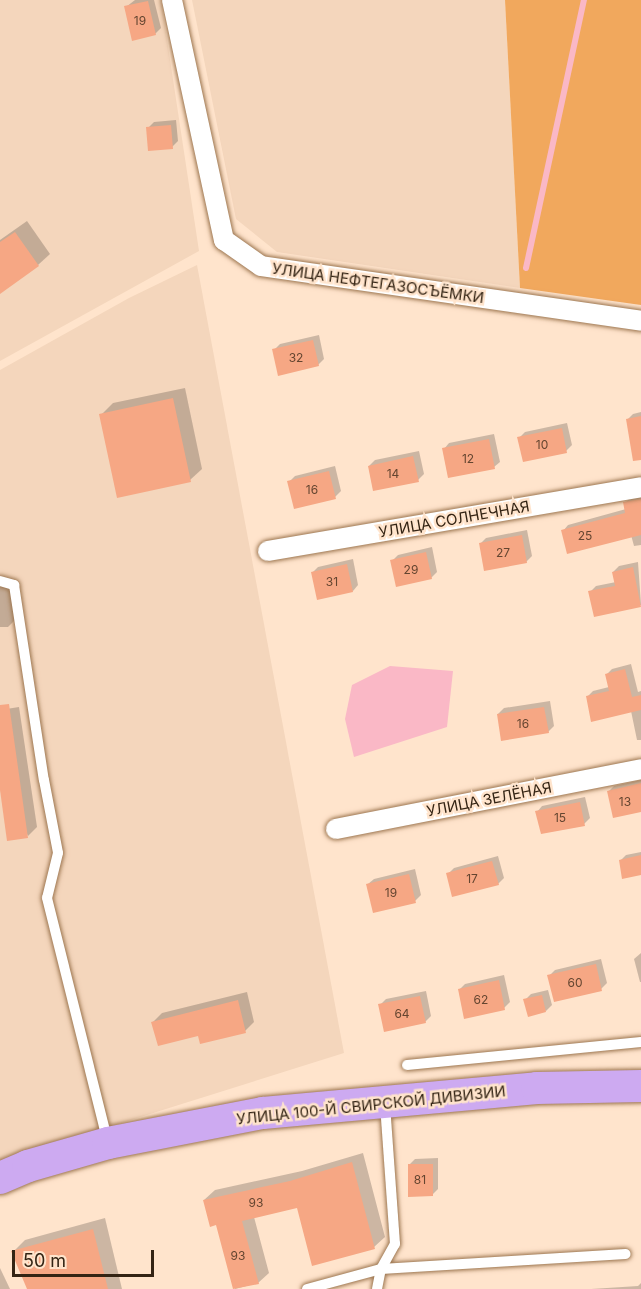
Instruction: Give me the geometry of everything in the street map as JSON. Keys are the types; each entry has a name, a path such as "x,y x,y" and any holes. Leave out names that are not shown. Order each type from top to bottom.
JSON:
{"main road":[{"name":"УЛИЦА 100-Й СВИРСКОЙ ДИВИЗИИ","path":"0,1178 28,1167 108,1143 263,1113 537,1088 641,1086"}],"street":[{"name":"УЛИЦА НЕФТЕГАЗОСЪЁМКИ","path":"172,0 224,240 252,260 261,266 641,321"},
{"name":"УЛИЦА СОЛНЕЧНАЯ","path":"268,551 641,487"},
{"name":"УЛИЦА ЗЕЛЁНАЯ","path":"336,829 641,769"}],"lane":[{"path":"0,581 14,585 44,780 58,853 47,898 108,1143"},
{"path":"407,1065 641,1042"},
{"path":"377,1289 381,1269 395,1244 385,1102"},
{"path":"307,1289 381,1269 626,1254"}],"shaded area":[{"path":"0,0 161,0 199,251 0,361"},
{"path":"192,0 505,0 520,288 277,252 236,219"},
{"path":"505,0 641,0 641,305 520,288"},
{"path":"197,265 344,1053 0,1161 0,370 129,298"},
{"path":"390,666 453,671 447,727 354,757 345,719 352,685"}],"building":[{"path":"148,1 156,35 132,41 124,6"},
{"path":"171,125 173,149 148,151 146,127"},
{"path":"15,232 39,266 0,294 0,242"},
{"path":"313,340 319,366 278,376 272,349"},
{"path":"173,398 191,482 117,498 99,414"},
{"path":"641,416 641,460 633,461 626,419"},
{"path":"562,428 567,453 523,462 517,437"},
{"path":"489,439 495,469 448,478 442,448"},
{"path":"413,456 419,482 373,491 368,466"},
{"path":"329,471 336,499 294,509 287,481"},
{"path":"641,499 641,535 567,554 561,530 625,513 623,502"},
{"path":"522,535 527,563 484,571 479,543"},
{"path":"426,552 432,579 396,587 390,560"},
{"path":"347,564 353,592 317,600 311,572"},
{"path":"633,567 641,607 594,617 588,591 615,586 612,572"},
{"path":"625,669 632,697 641,695 641,710 591,722 586,696 609,691 605,674"},
{"path":"9,704 28,838 7,841 0,790 0,705"},
{"path":"544,707 549,733 501,741 497,714"},
{"path":"641,783 641,812 613,818 607,791"},
{"path":"580,802 585,826 541,834 535,811"},
{"path":"641,855 641,875 622,879 619,860"},
{"path":"492,861 499,885 452,897 446,873"},
{"path":"409,874 416,903 373,913 366,884"},
{"path":"596,964 602,991 554,1002 547,975"},
{"path":"499,980 505,1010 464,1019 458,989"},
{"path":"542,995 546,1012 528,1017 523,999"},
{"path":"420,996 426,1023 384,1032 378,1004"},
{"path":"238,1000 246,1033 200,1044 198,1036 158,1046 151,1022"},
{"path":"352,1162 375,1249 312,1266 297,1208 242,1221 259,1284 233,1289 216,1225 210,1227 203,1200 290,1181"},
{"path":"408,1164 433,1164 433,1196 408,1197"},
{"path":"93,1229 108,1289 27,1289 11,1251"}],"waterway":[{"path":"526,268 584,0"}]}
